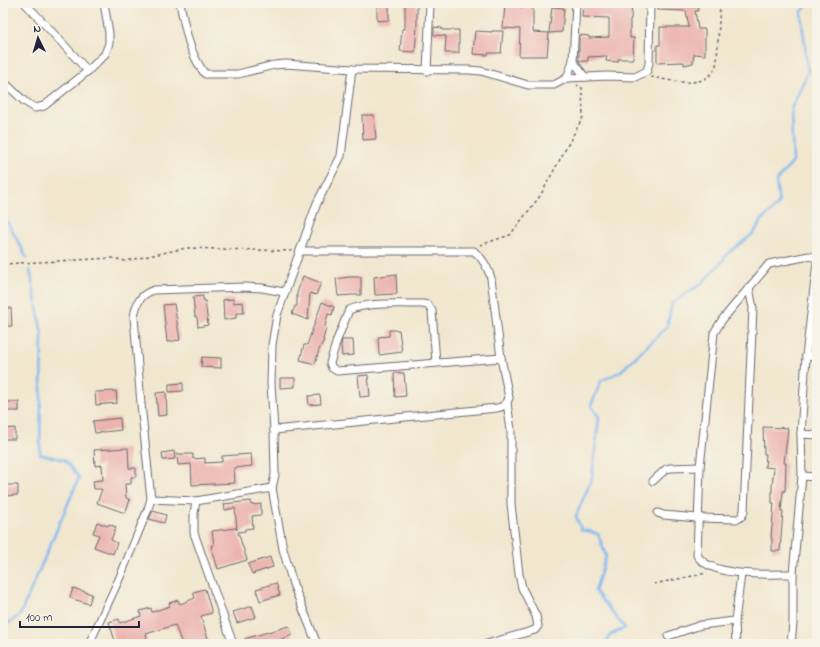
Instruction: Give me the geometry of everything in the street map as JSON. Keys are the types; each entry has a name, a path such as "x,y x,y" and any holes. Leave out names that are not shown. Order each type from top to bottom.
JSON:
{"street":[{"path":"25,3 88,71"},
{"path":"3,81 24,101 38,109 44,106 88,71 105,54 109,33 104,3"},
{"path":"180,3 187,39 193,56 205,74 238,74 274,65 286,64 352,69 481,71 528,85 554,85 567,78 640,76 647,71 650,63 650,3"},
{"path":"427,71 430,3"},
{"path":"567,78 573,62 576,3"},
{"path":"573,62 585,77"},
{"path":"317,644 293,584 283,549 272,488 275,475 271,384 272,345 276,315 284,292 317,203 341,156 352,69"},
{"path":"300,251 474,251 481,257 487,266 491,278 501,358 509,398 507,403 511,430 511,504 519,574 522,588 536,616 538,626 535,630 487,644"},
{"path":"793,574 741,574 721,570 706,564 699,558 697,555 700,467 714,333 722,320 764,268 769,264 809,256 817,258"},
{"path":"791,644 793,623 793,574 802,476 801,434 806,356 815,292 817,263"},
{"path":"89,644 120,577 151,499 134,317 139,299 143,294 154,290 244,287 262,288 284,292"},
{"path":"658,513 663,515 698,518 738,519 742,516 744,511 754,308 749,288"},
{"path":"436,362 432,311 428,305 422,304 358,307 349,310 330,363 332,368 337,371 501,358"},
{"path":"806,356 817,357"},
{"path":"274,430 497,408 507,403"},
{"path":"801,434 817,435"},
{"path":"653,481 666,469 700,467"},
{"path":"802,476 817,477"},
{"path":"151,499 196,501 272,488"},
{"path":"196,501 194,533 234,644"},
{"path":"736,644 735,621 741,574"},
{"path":"668,636 701,625 735,621"}],"path":[{"path":"640,76 685,82 699,81 710,76 716,68 717,61 720,3"},
{"path":"474,251 480,246 510,235 540,196 583,117 582,88 567,78"},
{"path":"3,264 113,258 125,262 186,248 300,251"},
{"path":"654,584 706,573"}],"building":[{"path":"377,3 389,3 389,20 377,21"},
{"path":"405,3 417,3 415,52 400,51 402,29 405,29"},
{"path":"583,3 632,3 630,38 634,38 633,59 618,59 618,62 606,61 607,56 588,57 588,61 579,61 579,35 589,36 589,38 609,37 609,18 582,17"},
{"path":"658,3 698,4 698,11 695,11 698,29 705,29 705,55 694,54 693,63 684,65 684,62 657,63 657,45 660,45 660,27 689,27 686,11 658,10"},
{"path":"505,4 520,5 520,7 533,7 533,32 549,33 547,56 519,56 520,29 503,28"},
{"path":"552,7 564,8 562,32 549,33"},
{"path":"434,27 442,28 442,30 459,30 459,53 445,53 446,36 434,35"},
{"path":"475,31 503,31 501,53 488,53 488,55 473,54"},
{"path":"362,115 374,115 376,139 363,140"},
{"path":"396,274 397,294 375,295 374,277"},
{"path":"303,276 321,283 316,295 310,293 308,320 292,314 295,306 297,306 297,293"},
{"path":"361,277 361,295 338,296 336,279"},
{"path":"203,296 203,300 205,300 208,325 198,327 197,317 195,317 193,297"},
{"path":"233,299 234,303 243,302 244,313 236,313 236,318 224,320 223,300"},
{"path":"322,302 334,307 332,315 328,314 324,340 315,364 300,360 304,345 307,345"},
{"path":"174,304 180,340 167,342 163,305"},
{"path":"3,308 11,308 12,326 3,326"},
{"path":"389,330 399,330 402,352 379,355 378,337 389,336"},
{"path":"342,340 353,340 354,355 342,356"},
{"path":"202,357 221,358 221,368 201,367"},
{"path":"394,373 404,373 406,396 395,397"},
{"path":"368,375 370,396 360,397 358,376"},
{"path":"280,378 295,378 295,387 280,388"},
{"path":"183,383 183,391 169,392 169,384"},
{"path":"116,391 117,403 96,405 95,392"},
{"path":"166,392 167,415 158,416 156,393"},
{"path":"320,395 321,404 309,405 308,396"},
{"path":"3,402 19,402 19,411 3,411"},
{"path":"120,418 121,430 95,433 93,421"},
{"path":"763,427 788,428 784,463 786,463 785,491 783,491 781,511 783,511 780,551 772,551 771,538 774,503 772,503 772,486 774,468 765,467 766,454 764,454"},
{"path":"15,428 15,439 3,439 3,429"},
{"path":"128,448 129,468 136,468 136,477 131,477 131,484 125,484 126,498 130,500 125,513 97,503 102,489 94,489 93,481 103,480 102,465 95,466 94,450"},
{"path":"174,451 175,459 163,460 162,453"},
{"path":"177,454 193,454 193,459 205,458 205,463 222,462 222,456 251,454 252,466 234,468 235,483 192,485 191,464 178,465"},
{"path":"3,485 18,485 18,495 3,496"},
{"path":"251,501 251,505 261,504 261,515 252,516 253,528 238,532 247,560 218,569 211,546 214,545 212,531 236,528 237,530 235,508 225,510 224,504"},
{"path":"153,511 166,515 164,523 149,519"},
{"path":"97,522 116,527 111,540 117,543 113,554 94,547 99,535 93,533"},
{"path":"270,557 273,567 252,574 248,564"},
{"path":"276,583 280,595 260,601 256,589"},
{"path":"73,588 92,594 89,604 70,598"},
{"path":"205,589 212,613 201,616 209,642 203,644 182,644 175,625 146,634 148,644 116,644 109,622 119,619 120,623 141,616 140,611 151,608 152,612 170,606 169,603 178,600 180,604 195,598 193,592"},
{"path":"252,606 256,617 237,623 233,612"},
{"path":"289,626 292,635 269,644 246,644 244,639"}],"waterway":[{"path":"606,644 610,635 625,628 595,591 606,556 598,534 581,530 576,516 592,478 599,417 591,406 601,381 621,371 667,327 672,303 702,283 722,262 727,254 754,233 761,221 779,204 776,181 793,162 791,109 808,72 801,13 809,3"},
{"path":"3,214 27,258"},
{"path":"3,627 20,615 79,478 65,460 40,454 42,334 30,270"}]}
